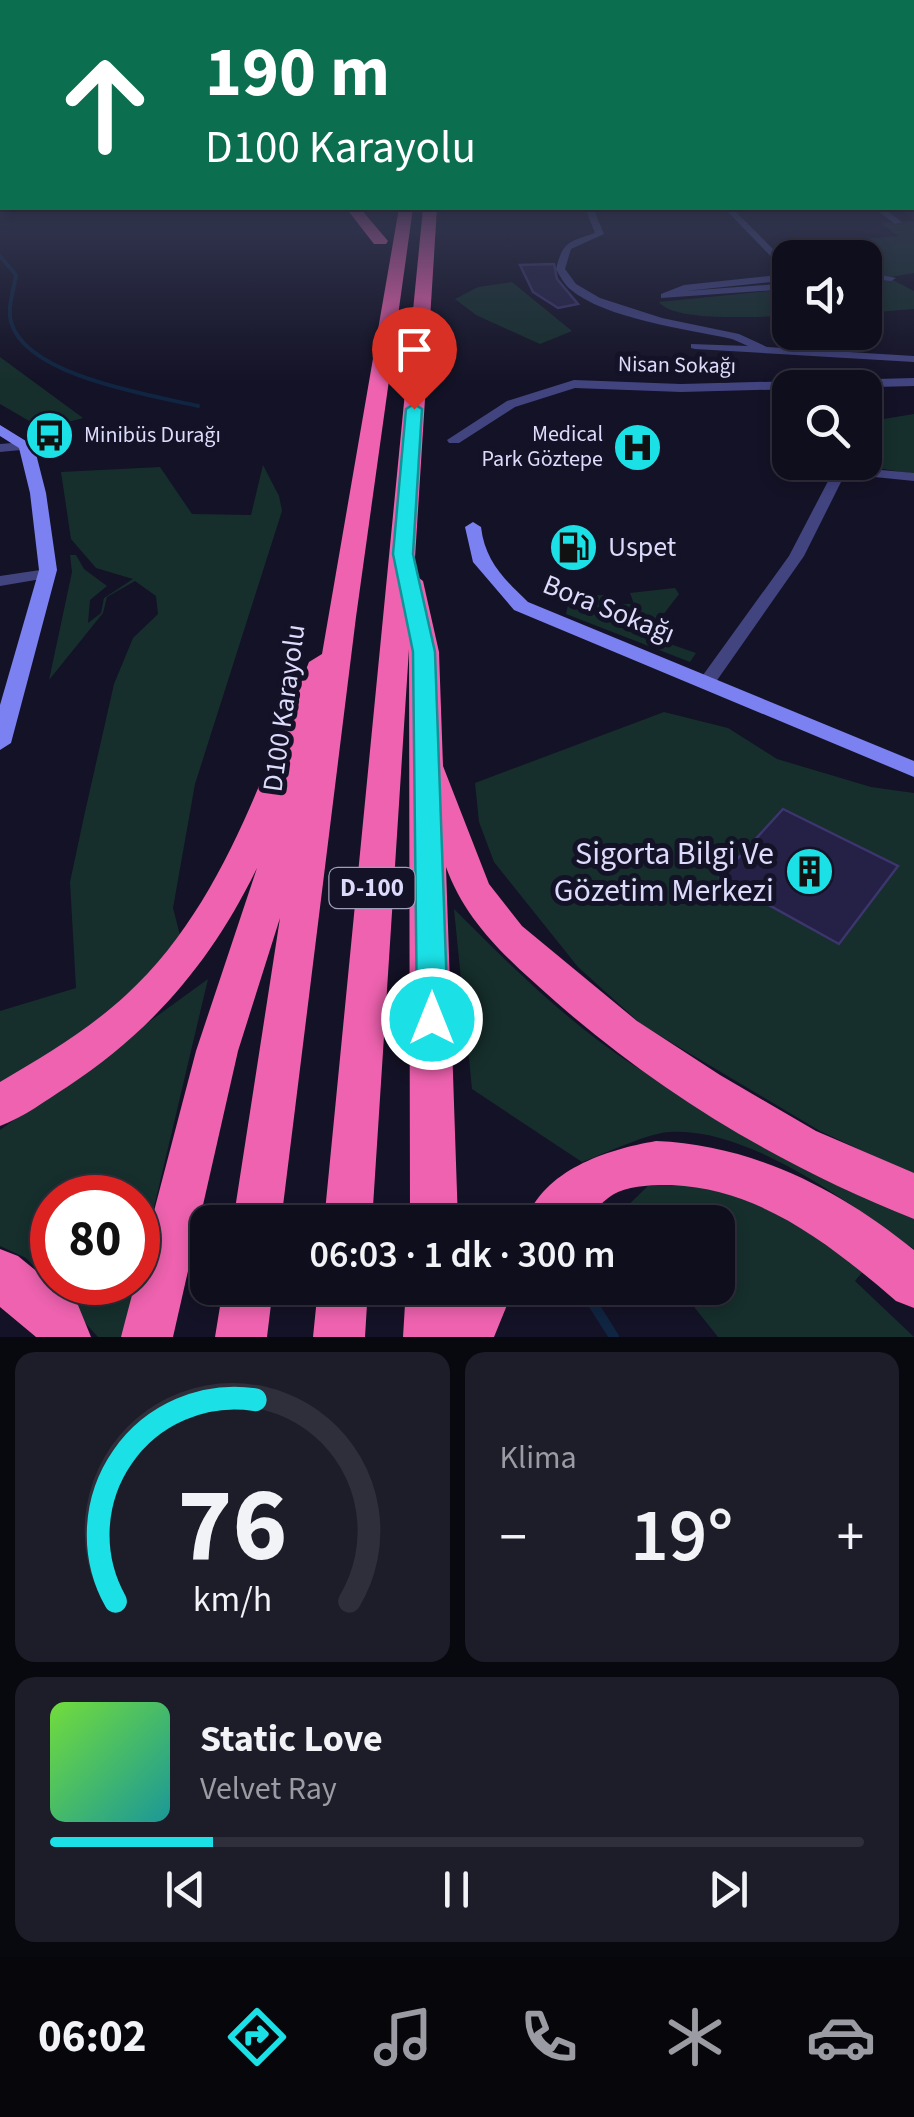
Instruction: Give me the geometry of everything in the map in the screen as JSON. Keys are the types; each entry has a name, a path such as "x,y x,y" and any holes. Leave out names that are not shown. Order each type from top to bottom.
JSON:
{"highway":[{"path":"380,257 388,317"},
{"name":"D100 Karayolu","path":"259,1205 342,617 398,257"},
{"name":"D-100","path":"349,1205 381,766 403,554 426,257"},
{"path":"403,554 424,652 434,1205"},
{"path":"0,1106 96,1043 158,990 204,930 240,868 342,617"},
{"path":"147,1337 217,1051 262,916 342,617"},
{"path":"427,768 473,890 508,938 622,1034 704,1089 800,1146 914,1196"},
{"path":"570,1205 612,1170 659,1162 712,1166 776,1190 831,1220 914,1283"},
{"path":"0,1274 60,1324 65,1337"},
{"path":"241,1337 246,1305"},
{"path":"340,1337 342,1305"},
{"path":"429,1337 430,1305"},
{"path":"466,1337 481,1305"}],"main road":[{"path":"0,429 26,446 38,493 46,574 4,714 0,743"},
{"name":"Bora Sokağı","path":"473,527 473,542 484,570 521,606 914,770"},
{"name":"Bora Sokağı","path":"707,682 914,754"}],"street":[{"path":"563,257 566,275 577,288 643,318 735,336 763,349"},
{"path":"772,276 684,288 665,296 772,287"},
{"path":"882,277 891,278"},
{"path":"695,346 910,357"},
{"name":"Nisan Sokağı","path":"454,440 511,404 574,384 681,388 914,382"},
{"path":"0,448 26,446"},
{"path":"882,472 914,477"},
{"path":"707,682 796,556 837,480"},
{"path":"0,581 46,574"}],"green space":[{"path":"882,257 914,257 914,273 882,276"},
{"path":"882,279 893,280 914,291 914,309 882,312"},
{"path":"512,282 572,331 540,344 476,315 455,299 478,287"},
{"path":"772,291 772,316 700,316 668,309 659,302"},
{"path":"0,357 83,418 43,429 0,404"},
{"path":"914,414 914,474 882,469 882,419"},
{"path":"263,465 282,511 195,784 173,908 183,947 0,1102 0,1011 76,988 70,882 85,812 114,684 133,638 158,614 156,596 135,581 107,597 103,613 49,680 72,572 70,555 76,555 84,569 107,586 90,600 88,623 101,613 104,598 133,579 96,568 71,539 61,472 160,467 192,514 251,515"},
{"path":"675,588 679,594 647,636 696,653 690,662 566,614 570,596 607,595 611,604 634,604 630,593"},
{"path":"664,712 728,728 777,759 871,787 914,793 914,1175 820,1131 642,1025 578,967 494,862 479,822 475,783"},
{"path":"454,909 562,1011 633,1065 736,1124 914,1210 914,1249 798,1172 732,1142 700,1134 659,1133 582,1162 472,1089"},
{"path":"208,979 160,1182 160,1175 30,1175 30,1262 0,1246 0,1130"},
{"path":"655,1179 731,1188 818,1234 864,1270 855,1281 914,1337 718,1337 693,1305 735,1305 735,1205 628,1205"},
{"path":"69,1305 131,1305 123,1337 98,1337"}],"building":[{"path":"554,264 557,279 578,304 558,308 533,292 520,265"},
{"name":"Sigorta Bilgi Ve Gözetim Merkezi","path":"783,809 898,866 839,944 720,878"}],"waterway":[{"path":"1,257 16,275 11,322 21,341 40,356 92,380 198,406"},
{"path":"594,1305 614,1337"}],"place":[{"name":"Minibüs Durağı","path":"49,435"},
{"name":"Medical Park Göztepe","path":"638,447"},
{"name":"Uspet","path":"573,547"},
{"name":"Sigorta Bilgi Ve Gözetim Merkezi","path":"809,872"}],"route":[{"path":"414,409 403,554 424,652 432,1019"}]}
